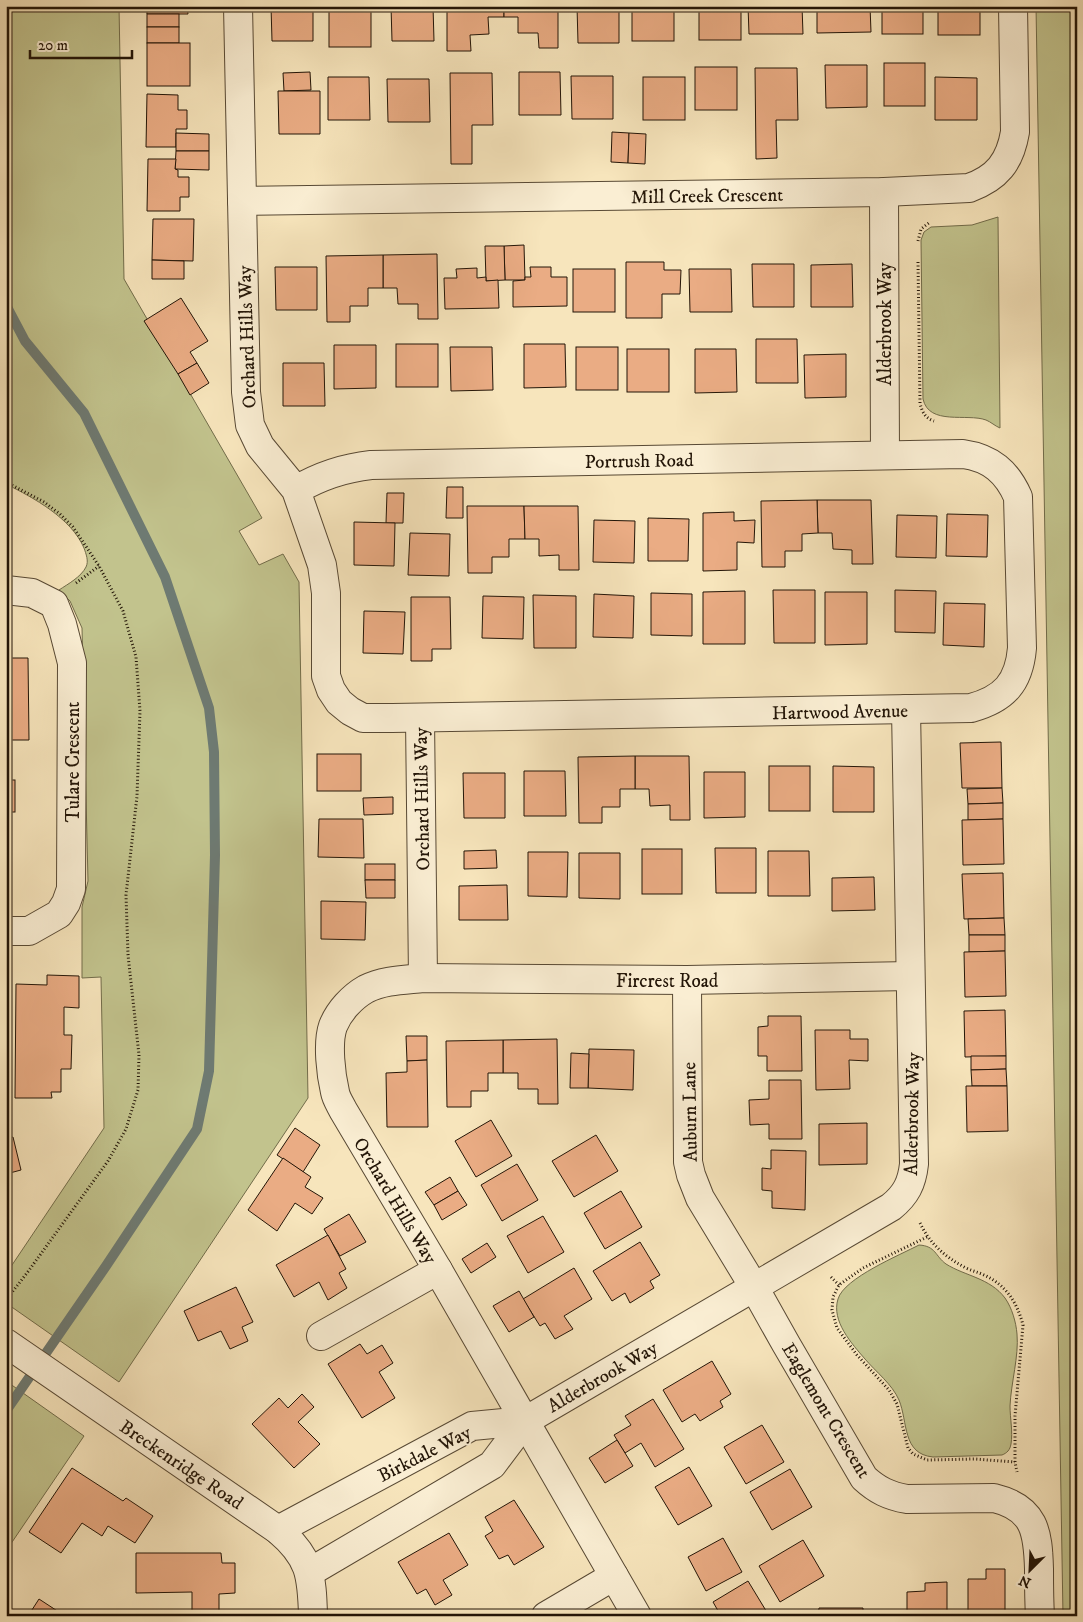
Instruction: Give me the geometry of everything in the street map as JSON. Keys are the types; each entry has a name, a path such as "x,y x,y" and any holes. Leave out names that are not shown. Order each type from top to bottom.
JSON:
{"street":[{"name":"Orchard Hills Way","path":"238,6 246,392 250,425 260,446 296,490 322,565 326,593 326,676 331,690 339,702 350,712 363,718 420,718 423,978 387,982 366,989 342,1009 333,1027 330,1042 335,1094 525,1421"},
{"name":"Mill Creek Crescent","path":"242,201 884,192 969,188 981,184 992,177 1001,168 1013,145 1015,132 1013,6"},
{"name":"Alderbrook Way","path":"884,192 886,455"},
{"name":"Portrush Road","path":"296,490 312,480 330,473 350,467 371,465 963,454 986,460"},
{"name":"Hartwood Avenue","path":"420,718 971,708 986,704 999,697 1010,686 1021,662 1022,648 1018,497 1012,484 1003,472 986,460"},
{"name":"Tulare Crescent","path":"6,590 32,594 54,604 62,624 72,663 71,889 66,903 59,914 29,931 6,932"},
{"name":"Alderbrook Way","path":"525,1421 891,1207 904,1194 911,1180 914,1164 906,709"},
{"name":"Fircrest Road","path":"423,978 687,980 910,976"},
{"name":"Auburn Lane","path":"687,980 688,1162 700,1198 754,1287"},
{"path":"321,1336 438,1270"},
{"name":"Eaglemont Crescent","path":"754,1287 864,1478 873,1486 888,1495 907,1499 994,1498 1004,1500 1013,1505 1026,1516 1035,1529 1038,1543 1040,1616"},
{"name":"Breckenridge Road","path":"6,1343 292,1541 310,1572 313,1616"},
{"path":"310,1572 492,1466 525,1421 637,1616"},
{"name":"Birkdale Way","path":"278,1530 472,1426 525,1421"},
{"path":"546,1616 614,1576"}],"path":[{"path":"918,248 921,229 930,222 939,222"},
{"path":"918,258 920,403 921,410 926,417 940,422"},
{"path":"6,482 44,502 60,514 73,527 99,566 122,611 136,657 140,711 137,796 126,896 128,955 139,1055 138,1090 126,1129 108,1161 6,1300"},
{"path":"904,1194 927,1237 954,1261 995,1280 1014,1300 1020,1312 1023,1324 1015,1416 1014,1462 1026,1516"},
{"path":"927,1237 863,1268 839,1285 833,1297 832,1310 837,1328 857,1355 889,1390 897,1404 908,1448 913,1454 927,1460 1014,1462"}],"green space":[{"path":"6,6 119,6 124,279 262,518 239,531 259,565 283,554 299,582 308,1098 119,1382 6,1303 6,1274 104,1128 101,977 82,978 82,907 88,881 82,628 70,601 59,590 84,571 87,565 87,558 78,537 61,518 40,502 6,484"},
{"path":"1036,6 1077,6 1077,1616 1063,1616"},
{"path":"998,217 1000,428 978,418 941,416 933,413 923,399 921,240 924,232 931,227 972,225"},
{"path":"919,1245 932,1249 942,1261 953,1268 992,1286 1005,1298 1012,1311 1016,1325 1017,1342 1010,1406 1012,1439 1009,1450 1002,1455 933,1457 923,1455 916,1450 908,1436 902,1409 896,1394 854,1346 840,1324 837,1316 837,1307 842,1291 861,1275"},
{"path":"6,1381 84,1436 6,1551"}],"building":[{"path":"147,6 187,6 188,14 147,14"},
{"path":"271,6 313,6 313,41 272,41"},
{"path":"329,6 371,6 371,47 329,47"},
{"path":"391,6 433,6 434,41 392,41"},
{"path":"447,6 504,6 504,17 488,17 489,34 470,35 471,51 447,51"},
{"path":"504,6 558,6 558,48 539,48 538,33 518,33 518,17 504,17"},
{"path":"577,6 619,6 619,43 578,43"},
{"path":"632,6 674,6 674,41 632,41"},
{"path":"699,6 741,6 741,40 699,40"},
{"path":"748,6 802,6 803,34 749,34"},
{"path":"817,6 870,6 871,32 817,33"},
{"path":"882,6 923,6 923,34 882,34"},
{"path":"938,6 980,6 980,35 938,35"},
{"path":"147,14 179,14 179,27 147,27"},
{"path":"147,27 179,27 179,43 147,43"},
{"path":"147,43 190,43 190,86 147,86"},
{"path":"884,63 925,63 925,106 884,106"},
{"path":"825,65 867,65 867,107 826,108"},
{"path":"695,67 737,67 737,110 695,110"},
{"path":"755,68 797,68 798,120 776,120 777,158 756,159"},
{"path":"310,72 311,90 284,91 283,73"},
{"path":"519,72 560,72 561,115 519,115"},
{"path":"450,73 492,73 493,125 472,125 472,164 451,164"},
{"path":"571,76 613,76 613,119 572,119"},
{"path":"328,77 369,77 370,120 328,120"},
{"path":"643,77 685,77 685,120 643,120"},
{"path":"935,77 977,78 977,120 935,120"},
{"path":"387,79 429,79 430,122 388,122"},
{"path":"278,91 320,91 320,134 279,134"},
{"path":"147,94 178,95 178,110 187,110 187,129 176,129 176,147 146,147"},
{"path":"612,132 629,133 628,163 611,162"},
{"path":"176,133 209,134 209,151 176,151"},
{"path":"629,133 646,134 645,164 628,163"},
{"path":"176,151 209,151 209,170 175,169"},
{"path":"148,159 176,159 175,169 178,170 178,177 189,177 189,197 180,197 180,211 147,211"},
{"path":"153,219 194,219 193,261 152,260"},
{"path":"524,245 525,280 505,280 504,246"},
{"path":"485,246 504,246 505,280 486,281"},
{"path":"437,254 438,319 418,319 418,304 398,304 397,288 383,288 383,255"},
{"path":"383,255 383,288 368,288 368,306 350,306 350,322 327,322 326,256"},
{"path":"152,260 184,261 184,279 152,279"},
{"path":"626,262 664,262 664,270 681,270 680,294 662,294 662,318 626,318"},
{"path":"752,264 794,264 794,307 753,307"},
{"path":"852,264 853,307 811,307 811,265"},
{"path":"275,267 317,267 317,310 276,310"},
{"path":"530,267 551,267 551,277 567,277 567,306 513,307 513,281 525,280 525,277 531,277"},
{"path":"477,268 477,278 486,277 486,281 498,280 499,308 445,309 444,278 457,278 456,269"},
{"path":"573,269 615,269 615,312 573,312"},
{"path":"689,269 731,269 732,312 690,312"},
{"path":"181,298 208,341 190,352 197,363 178,374 144,321"},
{"path":"756,339 797,339 798,383 756,383"},
{"path":"396,344 438,344 438,387 396,387"},
{"path":"524,344 565,344 566,387 524,388"},
{"path":"334,345 376,345 376,388 334,389"},
{"path":"450,347 492,347 493,390 451,391"},
{"path":"576,347 618,347 618,390 576,390"},
{"path":"627,349 669,349 669,392 627,392"},
{"path":"695,349 736,349 737,392 695,393"},
{"path":"846,354 846,397 805,398 804,355"},
{"path":"197,363 209,383 190,395 178,374"},
{"path":"283,363 324,363 325,406 283,406"},
{"path":"447,487 463,487 463,518 446,518"},
{"path":"387,493 404,493 403,523 386,523"},
{"path":"817,500 871,500 873,564 852,564 852,550 833,549 832,533 818,533"},
{"path":"817,500 818,533 802,534 802,551 785,551 785,567 762,567 761,501"},
{"path":"467,506 524,506 525,539 509,539 509,557 492,557 492,573 468,573"},
{"path":"524,506 578,506 579,570 559,570 559,555 539,556 539,539 525,539"},
{"path":"734,512 734,521 755,520 754,543 737,542 737,570 703,571 703,513"},
{"path":"947,514 988,515 987,557 946,556"},
{"path":"897,515 937,516 936,558 896,557"},
{"path":"648,518 689,519 688,561 648,561"},
{"path":"594,520 635,521 634,563 593,562"},
{"path":"354,522 395,523 394,566 354,565"},
{"path":"410,533 450,534 449,576 408,575"},
{"path":"773,590 815,590 815,643 774,643"},
{"path":"895,590 936,591 935,633 895,632"},
{"path":"745,591 745,644 703,644 703,592"},
{"path":"825,592 867,592 867,644 825,645"},
{"path":"651,593 692,594 692,636 651,635"},
{"path":"594,594 634,596 633,638 593,637"},
{"path":"533,595 576,596 576,648 534,648"},
{"path":"483,596 524,597 523,639 482,638"},
{"path":"411,597 450,597 451,649 432,649 432,661 411,661"},
{"path":"944,603 985,604 984,647 943,645"},
{"path":"364,611 405,612 403,654 363,653"},
{"path":"6,658 28,658 29,740 6,740"},
{"path":"1001,742 1002,788 962,788 960,743"},
{"path":"317,754 361,754 361,791 317,791"},
{"path":"635,756 689,756 690,820 670,820 670,805 650,806 649,789 635,789"},
{"path":"635,756 635,789 620,789 620,807 602,807 602,823 579,823 578,757"},
{"path":"769,766 810,766 810,811 769,811"},
{"path":"833,766 874,767 874,812 833,812"},
{"path":"524,771 565,771 566,816 524,816"},
{"path":"704,772 745,772 745,817 704,818"},
{"path":"463,773 505,773 505,818 464,818"},
{"path":"6,780 15,780 15,812 6,812"},
{"path":"1002,788 1003,803 968,804 967,789"},
{"path":"393,797 393,814 364,815 363,798"},
{"path":"1003,803 1003,819 968,820 968,804"},
{"path":"319,819 363,819 364,858 318,857"},
{"path":"1003,819 1004,864 963,865 962,820"},
{"path":"715,848 756,848 756,893 716,893"},
{"path":"642,849 682,849 682,894 642,894"},
{"path":"496,850 497,868 464,869 464,851"},
{"path":"768,851 809,851 810,896 768,896"},
{"path":"528,852 568,852 567,897 528,896"},
{"path":"579,853 620,853 620,899 579,898"},
{"path":"365,864 395,864 395,880 365,880"},
{"path":"1003,873 1004,918 964,919 962,874"},
{"path":"874,877 875,910 832,911 832,878"},
{"path":"365,880 395,880 395,898 366,898"},
{"path":"507,885 508,920 459,920 459,886"},
{"path":"321,901 366,902 365,940 321,939"},
{"path":"1004,918 1005,935 969,935 968,919"},
{"path":"969,935 1005,935 1005,951 969,952"},
{"path":"1005,951 1006,996 965,997 964,952"},
{"path":"9,973 10,1006 6,1006 6,974"},
{"path":"47,975 79,976 79,1008 64,1007 64,1035 72,1035 71,1069 61,1069 61,1092 51,1092 52,1098 15,1098 16,984 47,985"},
{"path":"1005,1010 1006,1056 965,1057 964,1011"},
{"path":"768,1016 801,1016 802,1071 767,1071 767,1056 758,1056 758,1027 768,1026"},
{"path":"815,1030 850,1030 850,1039 868,1039 868,1061 849,1060 850,1089 816,1090"},
{"path":"406,1036 427,1036 427,1060 407,1061"},
{"path":"557,1039 558,1104 538,1104 538,1089 518,1089 518,1073 503,1073 503,1040"},
{"path":"503,1040 503,1073 488,1073 488,1091 471,1091 471,1107 447,1107 446,1041"},
{"path":"589,1049 634,1050 633,1090 588,1088"},
{"path":"571,1053 589,1054 588,1088 570,1088"},
{"path":"971,1056 1006,1056 1006,1069 971,1070"},
{"path":"427,1060 428,1127 387,1127 386,1073 407,1072 407,1061"},
{"path":"1006,1069 1007,1086 972,1086 971,1070"},
{"path":"769,1080 801,1080 802,1139 769,1139 769,1124 750,1125 749,1100 769,1099"},
{"path":"966,1086 1007,1086 1008,1131 967,1132"},
{"path":"491,1120 512,1156 476,1177 455,1141"},
{"path":"867,1123 867,1164 819,1165 819,1124"},
{"path":"295,1128 320,1145 303,1172 277,1155"},
{"path":"596,1135 618,1171 574,1197 552,1161"},
{"path":"13,1137 21,1170 6,1174 6,1139"},
{"path":"771,1150 806,1151 805,1210 772,1208 772,1191 762,1190 762,1168 771,1169"},
{"path":"283,1158 311,1177 305,1187 323,1198 312,1214 295,1203 277,1231 248,1210"},
{"path":"517,1164 538,1200 502,1221 481,1185"},
{"path":"450,1177 458,1191 434,1205 425,1192"},
{"path":"458,1191 467,1205 442,1220 434,1205"},
{"path":"621,1191 642,1227 605,1249 584,1213"},
{"path":"349,1214 366,1242 340,1256 324,1229"},
{"path":"543,1216 564,1252 528,1273 507,1236"},
{"path":"328,1235 346,1269 339,1273 347,1288 328,1300 319,1282 294,1297 276,1265"},
{"path":"640,1242 660,1275 650,1281 654,1288 630,1303 625,1293 612,1301 593,1271"},
{"path":"487,1243 496,1257 471,1273 462,1259"},
{"path":"574,1268 592,1299 564,1316 573,1329 555,1339 545,1323 540,1326 523,1299"},
{"path":"236,1287 253,1322 242,1327 248,1341 230,1349 221,1331 198,1341 184,1311"},
{"path":"519,1291 534,1317 509,1332 493,1306"},
{"path":"360,1344 367,1354 382,1345 393,1363 379,1372 395,1398 362,1418 328,1364"},
{"path":"712,1361 731,1394 720,1401 723,1407 700,1421 695,1414 682,1422 663,1390"},
{"path":"302,1394 314,1407 298,1422 320,1444 294,1468 252,1424 279,1398 288,1408"},
{"path":"653,1399 684,1449 655,1467 641,1443 625,1453 614,1435 631,1425 625,1416"},
{"path":"762,1425 784,1462 746,1484 724,1447"},
{"path":"617,1440 633,1466 605,1483 589,1458"},
{"path":"689,1467 712,1506 678,1525 655,1487"},
{"path":"72,1468 123,1501 126,1498 153,1516 135,1543 108,1526 102,1536 82,1523 61,1553 29,1532"},
{"path":"790,1469 812,1507 772,1530 750,1492"},
{"path":"514,1500 544,1547 514,1565 508,1555 499,1559 485,1536 493,1531 485,1517"},
{"path":"449,1533 468,1565 443,1580 452,1595 435,1605 426,1589 417,1594 398,1562"},
{"path":"723,1538 742,1572 706,1591 688,1557"},
{"path":"803,1540 824,1576 780,1602 759,1566"},
{"path":"136,1553 221,1553 222,1563 235,1563 235,1593 219,1594 219,1616 192,1616 192,1592 136,1593"},
{"path":"986,1569 1005,1569 1005,1616 968,1616 968,1579 986,1579"},
{"path":"748,1581 768,1614 765,1616 721,1616 713,1602"},
{"path":"947,1582 947,1616 907,1616 907,1592 925,1591 925,1583"},
{"path":"39,1599 65,1616 28,1616"},
{"path":"819,1608 863,1608 863,1616 818,1616"},
{"path":"421,1612 421,1616 379,1616 379,1613"}],"waterway":[{"path":"6,305 25,341 84,413 165,577 209,708 214,752 215,855 209,1071 197,1129 6,1411"}]}
